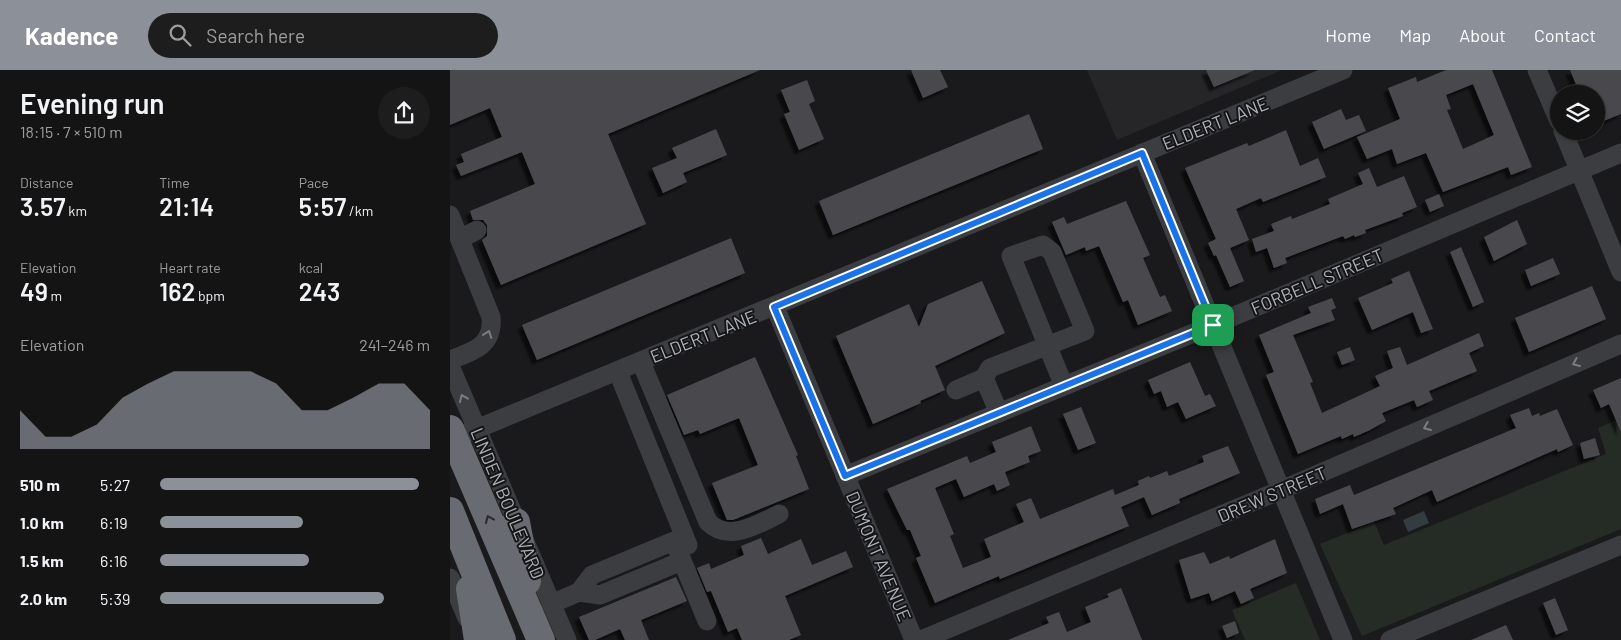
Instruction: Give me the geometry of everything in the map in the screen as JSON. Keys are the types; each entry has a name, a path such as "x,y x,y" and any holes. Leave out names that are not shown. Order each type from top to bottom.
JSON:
{"highway":[{"name":"LINDEN BOULEVARD","path":"458,434 539,634"},
{"path":"450,512 502,640"},
{"path":"516,522 539,634"},
{"path":"462,540 477,640"}],"street":[{"name":"ELDERT LANE","path":"458,434 618,372 1344,70"},
{"path":"1538,70 1550,99"},
{"path":"1567,140 1621,272"},
{"path":"1142,153 1343,640"},
{"name":"FORBELL STREET","path":"845,476 1213,325 1579,169 1621,153"},
{"path":"450,215 491,317 492,325 489,338 484,344 450,360"},
{"path":"460,239 477,230"},
{"path":"956,390 984,378 990,368 1047,345 1085,331 1052,252 1043,245 1011,256 1047,345 1064,386"},
{"name":"DUMONT AVENUE","path":"774,307 914,640"},
{"name":"DREW STREET","path":"922,640 1281,490 1621,344"},
{"path":"640,362 708,522 719,530 736,531 744,530 779,514"},
{"name":"LINDEN BOULEVARD","path":"450,366 458,434 516,522 567,640"},
{"path":"551,604 579,592 600,595 680,555 688,544 618,372"},
{"path":"984,378 999,413"},
{"path":"1390,640 1621,545"},
{"path":"680,555 707,621"},
{"path":"450,578 477,640"}],"shaded area":[{"path":"1087,70 1282,70 1117,140"},
{"path":"1621,418 1621,529 1362,636 1320,544 1374,522 1384,545 1606,454 1598,428"},
{"path":"1424,511 1429,523 1408,532 1403,520"},
{"path":"1296,583 1320,640 1245,640 1232,610"}],"building":[{"path":"450,70 760,70 608,134 646,224 501,285 482,240 487,236 487,225 483,220 473,220 470,211 535,184 522,152 461,176 456,165 464,162 461,154 502,137 490,108 450,125"},
{"path":"911,70 940,70 948,87 923,98"},
{"path":"1206,70 1255,70 1214,87"},
{"path":"1446,70 1492,70 1532,167 1511,175 1508,167 1443,192 1426,153 1397,164 1392,149 1367,159 1357,137 1400,119 1388,88 1416,77 1417,82","holes":["1473,84 1494,135 1463,149 1447,110 1451,109 1446,95"]},
{"path":"1570,70 1621,70 1621,114 1605,120 1605,85 1576,85"},
{"path":"807,80 815,101 809,104 824,139 799,150 784,114 790,112 781,90"},
{"path":"1341,109 1346,120 1359,115 1366,131 1324,149 1312,122"},
{"path":"1029,114 1043,149 833,235 819,201"},
{"path":"716,129 727,155 683,173 687,182 663,193 652,168 677,158 672,148"},
{"path":"1286,130 1300,166 1318,158 1326,177 1263,202 1261,198 1236,209 1249,240 1230,248 1244,281 1230,287 1216,255 1214,256 1208,243 1216,239 1185,168 1247,143 1249,146"},
{"path":"1369,168 1377,187 1404,176 1417,207 1402,213 1403,216 1365,230 1366,233 1345,239 1343,236 1285,258 1287,263 1274,268 1267,248 1256,252 1252,239 1274,231 1271,224 1291,216 1292,219 1330,204 1328,199 1363,184 1358,173"},
{"path":"1439,194 1444,206 1430,212 1425,200"},
{"path":"1126,201 1150,255 1143,258 1160,297 1165,295 1172,311 1138,325 1128,300 1123,302 1099,246 1086,251 1085,247 1066,255 1052,222 1064,217 1067,224"},
{"path":"1517,220 1527,244 1494,261 1484,237"},
{"path":"731,238 745,273 537,360 522,325"},
{"path":"1461,247 1484,302 1473,307 1450,252"},
{"path":"1553,258 1560,274 1531,286 1525,270"},
{"path":"1409,271 1433,329 1421,333 1413,312 1372,330 1358,298 1393,283 1391,279"},
{"path":"982,281 1005,333 935,366 945,390 920,401 921,403 873,424 836,336 909,304 919,327 928,304"},
{"path":"1592,286 1606,319 1529,352 1515,318"},
{"path":"1332,298 1336,308 1331,310 1335,320 1293,335 1313,382 1310,383 1322,413 1380,386 1375,376 1393,368 1387,351 1400,347 1407,365 1479,333 1484,346 1469,353 1477,371 1429,391 1433,400 1417,407 1414,400 1382,413 1386,421 1370,430 1354,437 1353,434 1342,439 1341,436 1298,454 1266,375 1274,372 1259,335 1311,313 1308,307"},
{"path":"1350,347 1355,360 1342,365 1337,352"},
{"path":"755,357 798,455 796,456 809,489 733,520 727,520 712,483 758,465 739,418 700,434 698,430 684,435 667,395"},
{"path":"1190,362 1205,396 1210,394 1216,406 1186,419 1178,402 1167,407 1161,391 1154,394 1148,380"},
{"path":"1621,378 1621,432 1609,404 1601,408 1593,390"},
{"path":"1081,407 1096,443 1078,450 1063,414"},
{"path":"1529,408 1532,416 1539,413 1540,416 1557,409 1573,445 1558,452 1557,449 1437,502 1432,490 1393,508 1396,514 1352,529 1343,504 1320,514 1315,499 1350,485 1354,495 1516,428 1510,415"},
{"path":"1031,426 1041,451 1028,456 1030,462 1005,472 1010,485 997,491 994,484 964,497 956,479 935,488 954,534 950,536 963,568 991,557 984,539 1024,522 1016,504 1031,498 1040,519 1113,489 1115,495 1139,485 1138,481 1149,476 1150,478 1167,471 1169,476 1204,462 1202,456 1228,446 1240,473 1179,499 1180,503 1152,515 1144,497 1121,507 1129,526 1000,579 999,576 935,603 916,558 921,556 910,530 907,530 887,489 967,456 970,463 996,452 992,442"},
{"path":"1595,438 1600,455 1584,459 1580,443"},
{"path":"761,538 768,554 801,539 812,565 846,551 853,567 785,596 801,635 789,640 742,640 737,628 728,632 711,591 707,592 697,568 709,563 711,569 744,555 741,546"},
{"path":"1275,539 1287,573 1250,589 1254,598 1241,604 1235,591 1212,601 1209,593 1191,599 1179,560 1204,552 1210,564 1229,556 1230,559"},
{"path":"676,577 687,601 641,620 649,640 625,640 620,629 595,640 589,640 579,617"},
{"path":"1121,588 1142,640 1008,640 1049,623 1046,617 1059,612 1067,632 1091,622 1085,607 1109,597 1107,594"},
{"path":"1555,598 1568,630 1556,635 1543,603"},
{"path":"1235,621 1239,633 1227,638 1222,626"},
{"path":"1506,625 1513,640 1471,640"}],"route":[{"path":"1142,153 1213,325 845,476 774,307 1142,153"}]}
